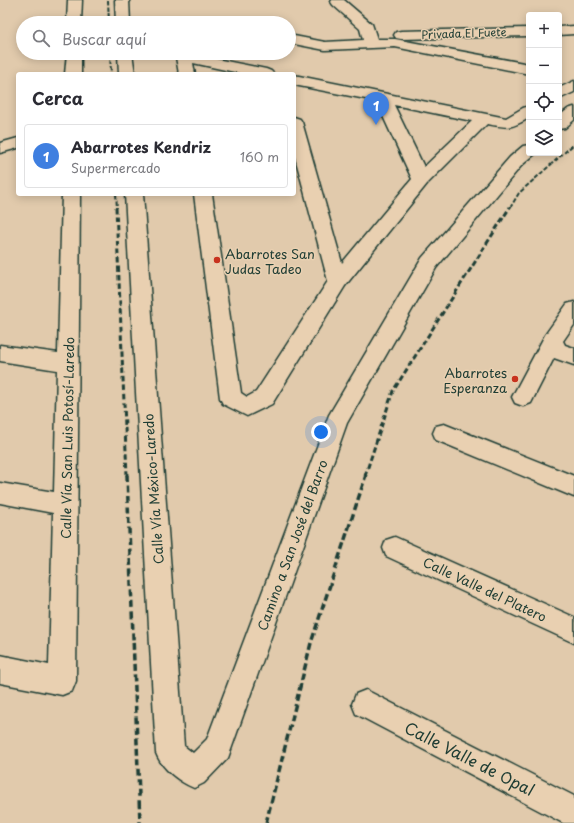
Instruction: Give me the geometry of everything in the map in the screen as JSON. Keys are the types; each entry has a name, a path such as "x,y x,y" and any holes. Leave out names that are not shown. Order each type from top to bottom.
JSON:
{"street":[{"path":"74,16 75,0"},
{"path":"122,0 123,16"},
{"path":"332,1 353,0"},
{"path":"332,1 367,28 372,44"},
{"path":"562,31 574,30"},
{"name":"Privada El Fuete","path":"397,39 526,32"},
{"path":"296,40 325,46 372,44 397,39 526,68"},
{"path":"73,72 74,60"},
{"path":"126,60 127,72"},
{"path":"185,60 187,72"},
{"path":"198,60 256,72"},
{"path":"562,76 574,78"},
{"path":"296,80 508,123 526,113"},
{"path":"382,98 421,180"},
{"path":"562,122 574,112"},
{"path":"203,196 231,398 247,408 264,398 338,281 421,180 484,118"},
{"path":"296,129 338,281"},
{"path":"0,136 16,140"},
{"path":"0,148 16,144"},
{"name":"Camino a San José del Barro","path":"194,773 218,748 338,420 429,264 516,161 526,153"},
{"name":"Calle Vía San Luis Potosí-Laredo","path":"0,669 62,681 71,196"},
{"name":"Calle Vía México-Laredo","path":"134,196 170,753 194,773"},
{"path":"523,397 552,341 574,309"},
{"path":"552,341 558,351 574,357"},
{"path":"0,353 68,363"},
{"path":"444,433 574,487"},
{"path":"0,493 65,504"},
{"name":"Calle Valle del Platero","path":"395,548 574,630"},
{"name":"Calle Valle de Opal","path":"366,704 574,812"}],"railway":[{"path":"108,0 109,16"},
{"path":"110,60 111,72"},
{"path":"510,208 519,193 574,144"},
{"path":"116,196 117,208"},
{"path":"116,207 127,476"},
{"path":"365,476 393,391 510,207"},
{"path":"127,475 140,823"},
{"path":"266,823 311,643 366,475"}],"place":[{"name":"Abarrotes Kendriz","path":"376,125"},
{"name":"Abarrotes San Judas Tadeo","path":"217,260"},
{"name":"Abarrotes Esperanza","path":"515,379"}]}
